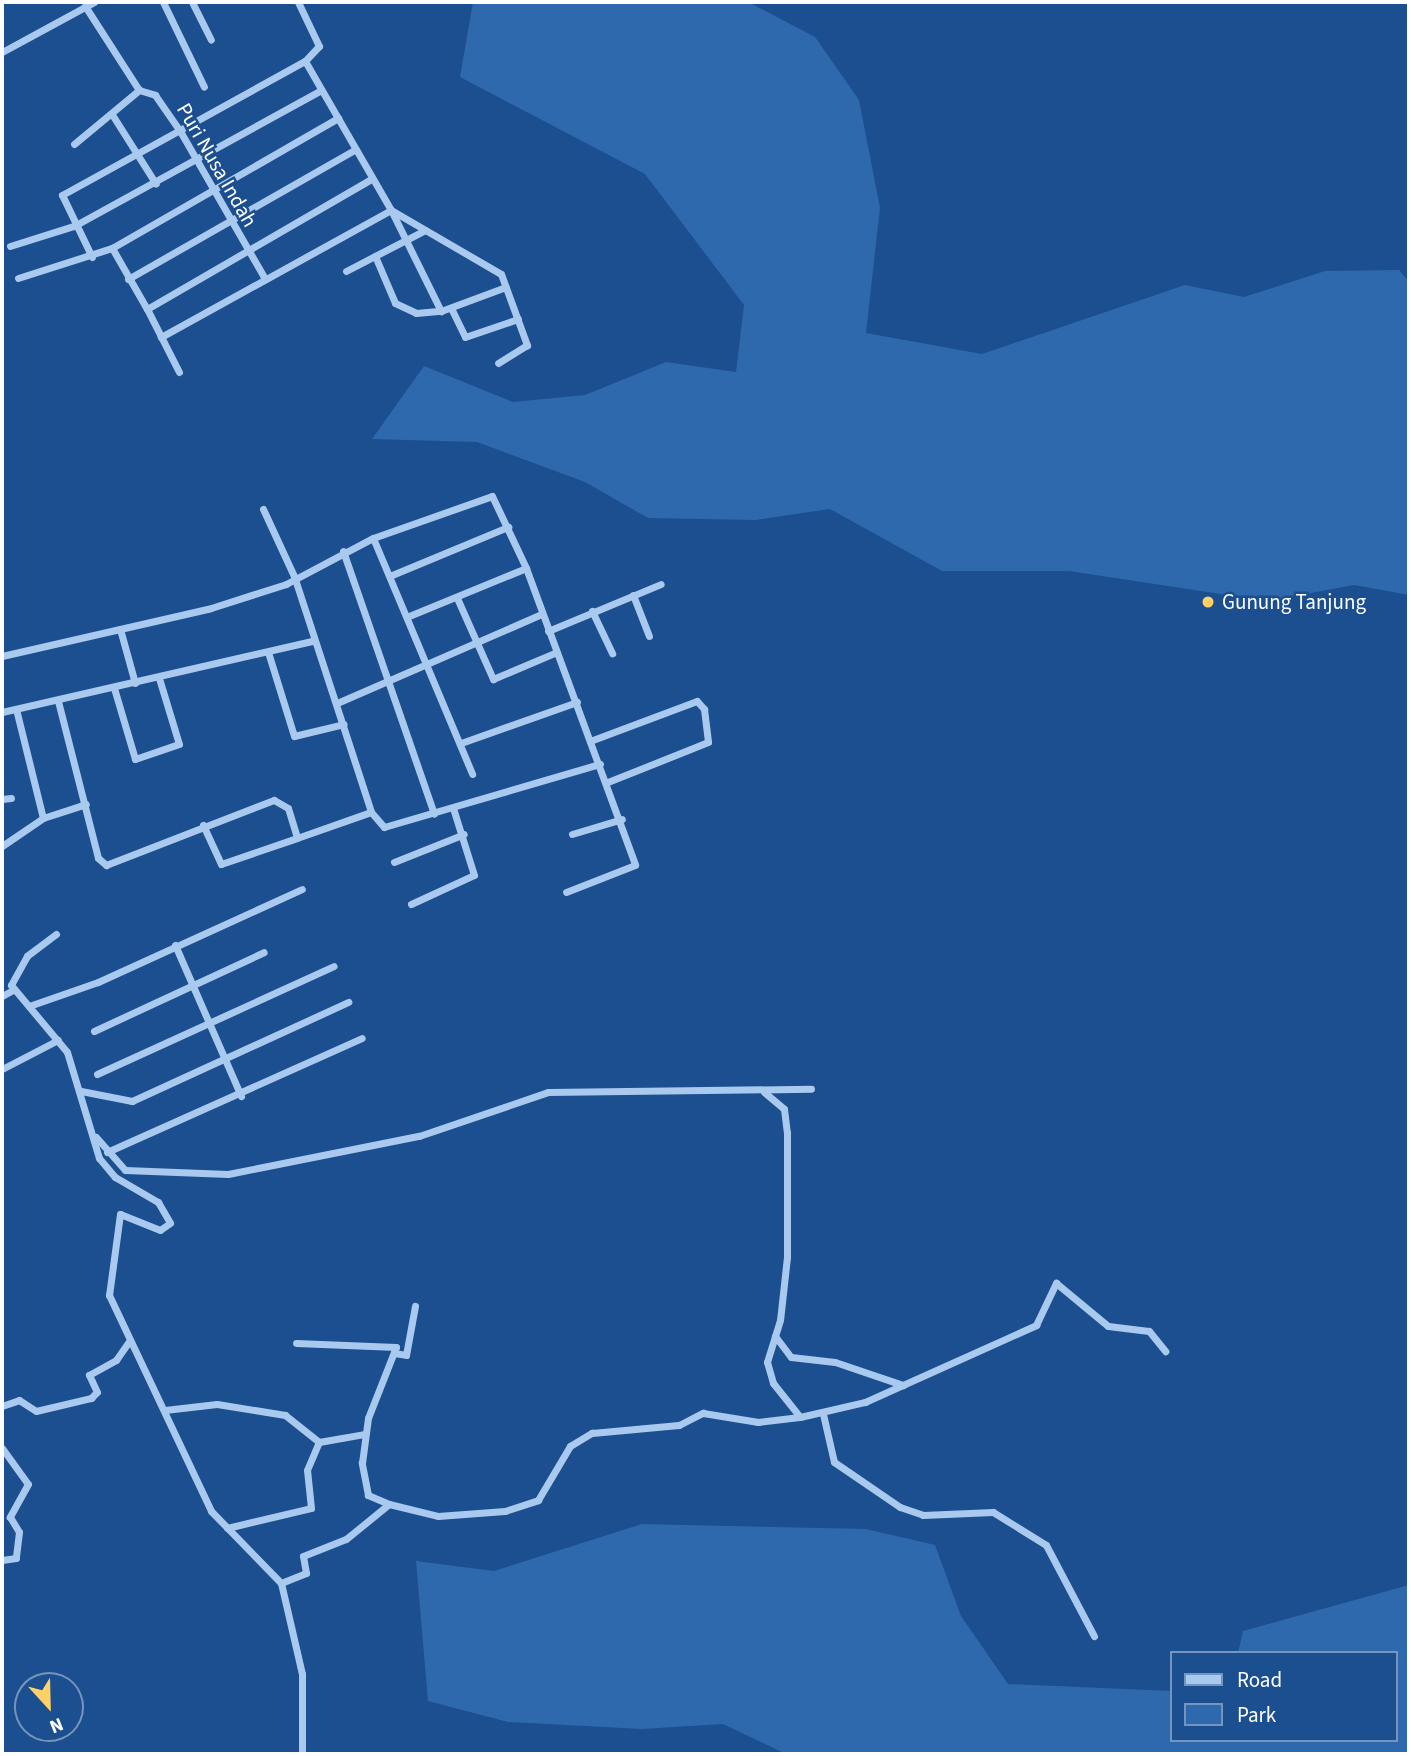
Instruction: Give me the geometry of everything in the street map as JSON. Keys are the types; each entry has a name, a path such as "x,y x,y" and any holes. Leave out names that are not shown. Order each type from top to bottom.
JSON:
{"street":[{"path":"2,52 94,2"},
{"path":"163,2 204,87"},
{"path":"192,2 211,40"},
{"path":"92,257 74,226 62,195 141,155 305,61 319,46 298,2"},
{"name":"Puri Nusa Indah","path":"85,6 139,90 155,96 180,131 247,252 265,279"},
{"path":"305,61 391,210 441,310"},
{"path":"74,144 113,116 139,90"},
{"path":"10,246 74,226 156,184 321,90"},
{"path":"113,116 141,155 156,184"},
{"path":"18,278 92,257 112,248 338,118"},
{"path":"128,279 356,149"},
{"path":"147,309 371,179"},
{"path":"391,210 493,267 506,287 527,345 498,363"},
{"path":"161,337 391,210"},
{"path":"346,271 425,230"},
{"path":"112,248 179,372"},
{"path":"375,256 395,303 416,313 451,308 506,287"},
{"path":"451,308 465,337 518,319"},
{"path":"2,656 211,608 294,576 373,538 488,495 508,527 526,568 622,819 632,870 566,892"},
{"path":"263,509 294,576 312,641 337,703 371,812 389,828 600,764"},
{"path":"392,575 508,527"},
{"path":"373,538 429,662 471,774"},
{"path":"343,551 392,681 435,814"},
{"path":"409,616 526,568"},
{"path":"548,631 661,584"},
{"path":"633,595 649,636"},
{"path":"457,598 479,639 493,678 557,652"},
{"path":"592,611 611,653"},
{"path":"337,703 392,681 479,639 542,614"},
{"path":"120,629 135,683"},
{"path":"2,712 312,641"},
{"path":"268,652 293,736 344,724"},
{"path":"114,688 135,759 179,744 159,678"},
{"path":"58,701 99,858 106,865 202,825 279,800 297,838"},
{"path":"590,741 697,701 704,709 708,742 608,782"},
{"path":"461,743 577,702"},
{"path":"16,709 43,818"},
{"path":"2,799 11,798"},
{"path":"2,846 43,818 86,804"},
{"path":"411,904 474,875 464,834 453,808"},
{"path":"202,825 221,864 371,812"},
{"path":"572,834 622,819"},
{"path":"394,862 464,834"},
{"path":"29,1006 302,889"},
{"path":"56,934 14,972 13,990 58,1040 81,1091 105,1167 158,1202 170,1223 164,1230 124,1212 116,1219 107,1288 211,1511 281,1583 302,1674 302,1754"},
{"path":"175,945 241,1096"},
{"path":"94,1031 264,952"},
{"path":"97,1074 334,966"},
{"path":"2,996 13,990"},
{"path":"81,1091 132,1101 348,1002"},
{"path":"107,1152 241,1096 362,1038"},
{"path":"2,1069 58,1040"},
{"path":"94,1134 125,1170 228,1174 419,1136 548,1093 764,1092 811,1089"},
{"path":"764,1092 784,1109 788,1133 787,1257 770,1374 800,1417"},
{"path":"296,1343 379,1344 396,1347 365,1434 366,1493 389,1504 438,1516 505,1511 538,1500 570,1446 592,1433 679,1425 703,1413 758,1422 823,1414 904,1385 1036,1325 1056,1283 1108,1326 1149,1331 1165,1352"},
{"path":"394,1353 406,1355 415,1306"},
{"path":"775,1336 791,1357 835,1362 904,1385"},
{"path":"2,1406 19,1400 36,1411 91,1398 97,1392 89,1375 116,1360 130,1340"},
{"path":"165,1410 217,1404 285,1415 319,1442 365,1434"},
{"path":"823,1414 834,1462 900,1507 923,1515 993,1513 1046,1545 1094,1636"},
{"path":"227,1528 313,1506 307,1470 319,1442"},
{"path":"2,1448 28,1484 10,1517 19,1532 16,1558 2,1560"},
{"path":"281,1583 306,1573 303,1556 346,1539 389,1504"}],"green space":[{"path":"473,2 748,2 815,37 859,100 880,208 866,333 982,354 1185,285 1244,297 1325,271 1399,270 1409,282 1409,595 1354,585 1267,601 1069,571 942,571 830,509 756,520 648,518 585,482 477,442 372,439 424,366 513,402 585,395 666,362 736,372 744,305 645,174 460,77"},
{"path":"642,1524 866,1529 935,1545 961,1616 1008,1684 1170,1691 1170,1742 1397,1742 1397,1651 1238,1651 1243,1631 1409,1585 1409,1754 786,1754 723,1724 642,1729 508,1722 428,1701 416,1561 494,1571"}],"place":[{"name":"Gunung Tanjung","path":"1208,602"}]}
